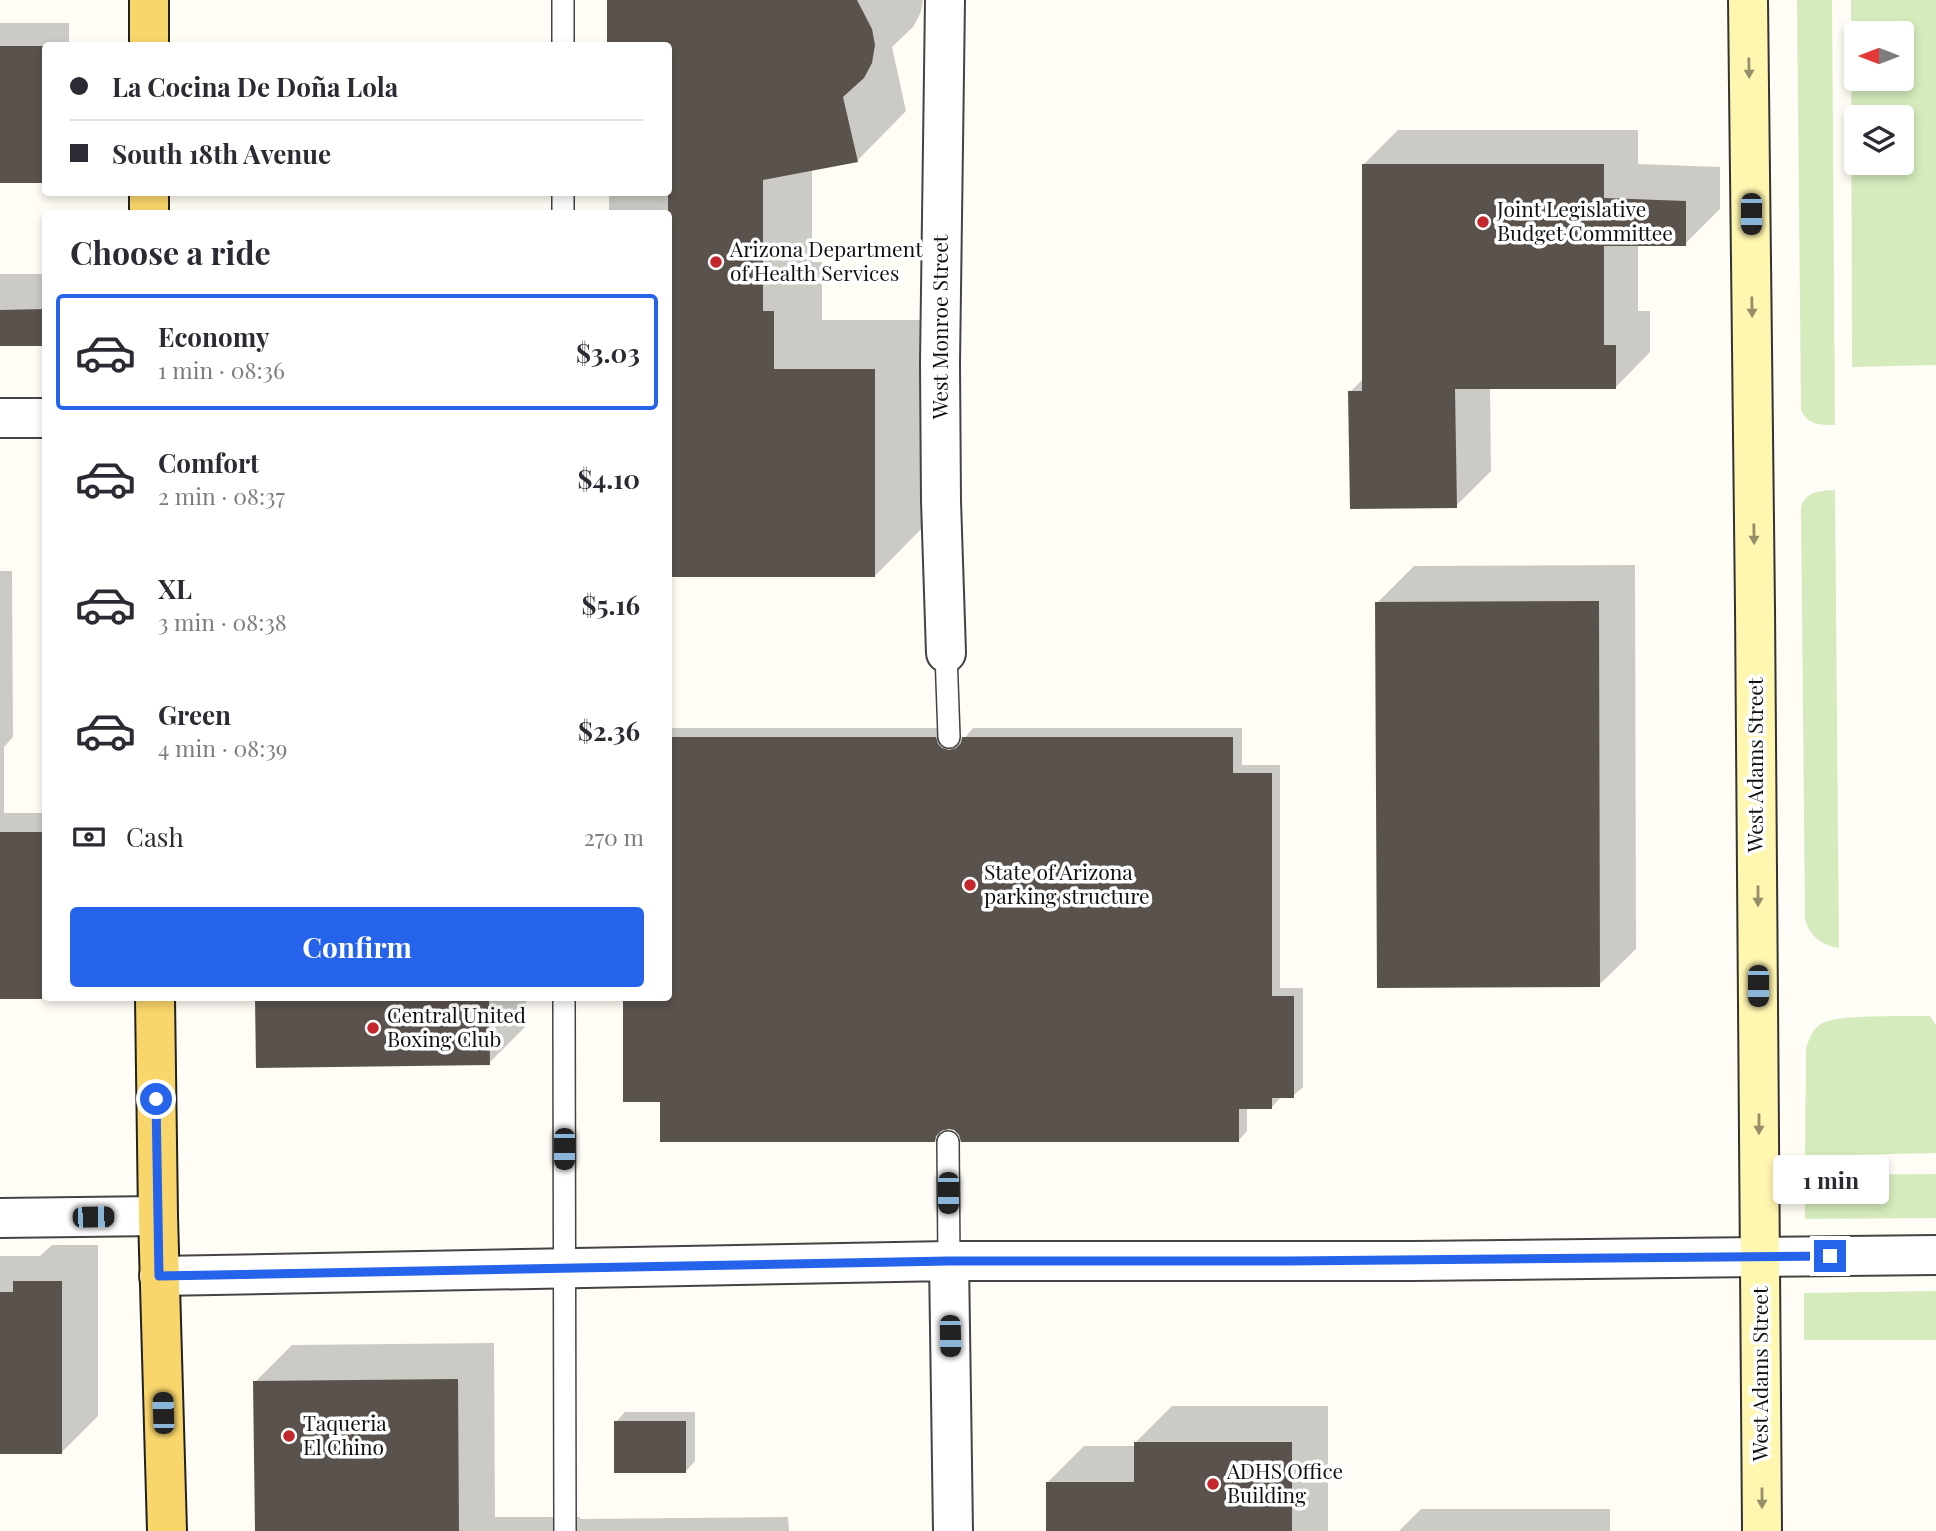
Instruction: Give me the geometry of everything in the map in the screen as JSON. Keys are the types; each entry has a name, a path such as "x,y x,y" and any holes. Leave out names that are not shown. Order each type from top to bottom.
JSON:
{"main road":[{"path":"149,0 149,42"},
{"name":"West Adams Street","path":"1748,0 1762,1531"},
{"path":"155,1001 159,1276 167,1531"}],"street":[{"name":"West Monroe Street","path":"945,0 940,363 946,653"},
{"path":"0,418 42,418"},
{"path":"0,1217 158,1216"},
{"path":"159,1276 949,1261 1936,1255"},
{"path":"949,1261 953,1531"}],"lane":[{"path":"563,0 563,42"},
{"path":"946,653 949,737"},
{"path":"564,1001 565,1531"},
{"path":"948,1142 949,1261"}],"green space":[{"path":"1797,0 1832,0 1835,425 1811,421 1801,410"},
{"path":"1851,0 1936,0 1936,365 1852,367 1851,175 1914,175 1914,105 1851,105 1851,91 1914,91 1914,21 1851,21"},
{"path":"1835,490 1839,948 1818,939 1805,920 1801,507 1810,495"},
{"path":"1930,1016 1936,1025 1936,1153 1805,1156 1806,1048 1813,1032 1831,1020"},
{"path":"1936,1174 1936,1218 1805,1219 1805,1175"},
{"path":"1936,1291 1936,1340 1804,1340 1804,1293"}],"building":[{"name":"Arizona Department of Health Services","path":"607,0 857,0 872,29 875,45 872,63 864,78 843,97 858,162 763,180 763,311 774,311 774,369 875,369 875,577 672,577 672,210 668,210 668,196 672,196 672,42 607,42"},
{"path":"0,46 42,46 42,183 0,183"},
{"name":"Joint Legislative Budget Committee","path":"1362,164 1604,164 1604,198 1686,201 1686,246 1604,246 1604,345 1616,345 1616,389 1455,389 1457,508 1350,509 1348,391 1362,391"},
{"path":"42,309 42,346 0,346 0,310"},
{"path":"1599,601 1600,987 1377,988 1375,602"},
{"name":"State of Arizona parking structure","path":"672,737 936,737 942,748 949,750 961,743 962,737 1233,737 1233,773 1272,773 1272,996 1294,996 1294,1098 1272,1098 1272,1109 1239,1109 1239,1142 961,1142 959,1135 949,1129 941,1131 935,1142 660,1142 660,1102 623,1102 623,1001 672,1001"},
{"path":"0,832 42,832 42,999 0,999"},
{"name":"Central United Boxing Club","path":"255,1001 489,1001 490,1065 256,1068"},
{"path":"13,1281 62,1281 62,1454 0,1454 0,1292 13,1292"},
{"path":"458,1379 459,1531 255,1531 253,1381"},
{"path":"614,1421 686,1421 686,1473 614,1473"},
{"name":"ADHS Office Building","path":"1134,1442 1292,1442 1292,1531 1046,1531 1046,1482 1134,1482"}],"place":[{"name":"Joint Legislative Budget Committee","path":"1483,222"},
{"name":"Arizona Department of Health Services","path":"716,262"},
{"name":"State of Arizona parking structure","path":"970,885"},
{"name":"Central United Boxing Club","path":"373,1028"},
{"name":"Taqueria El Chino","path":"289,1436"},
{"name":"ADHS Office Building","path":"1213,1484"}],"route":[{"path":"156,1099 159,1276 949,1261 1830,1256"}]}
